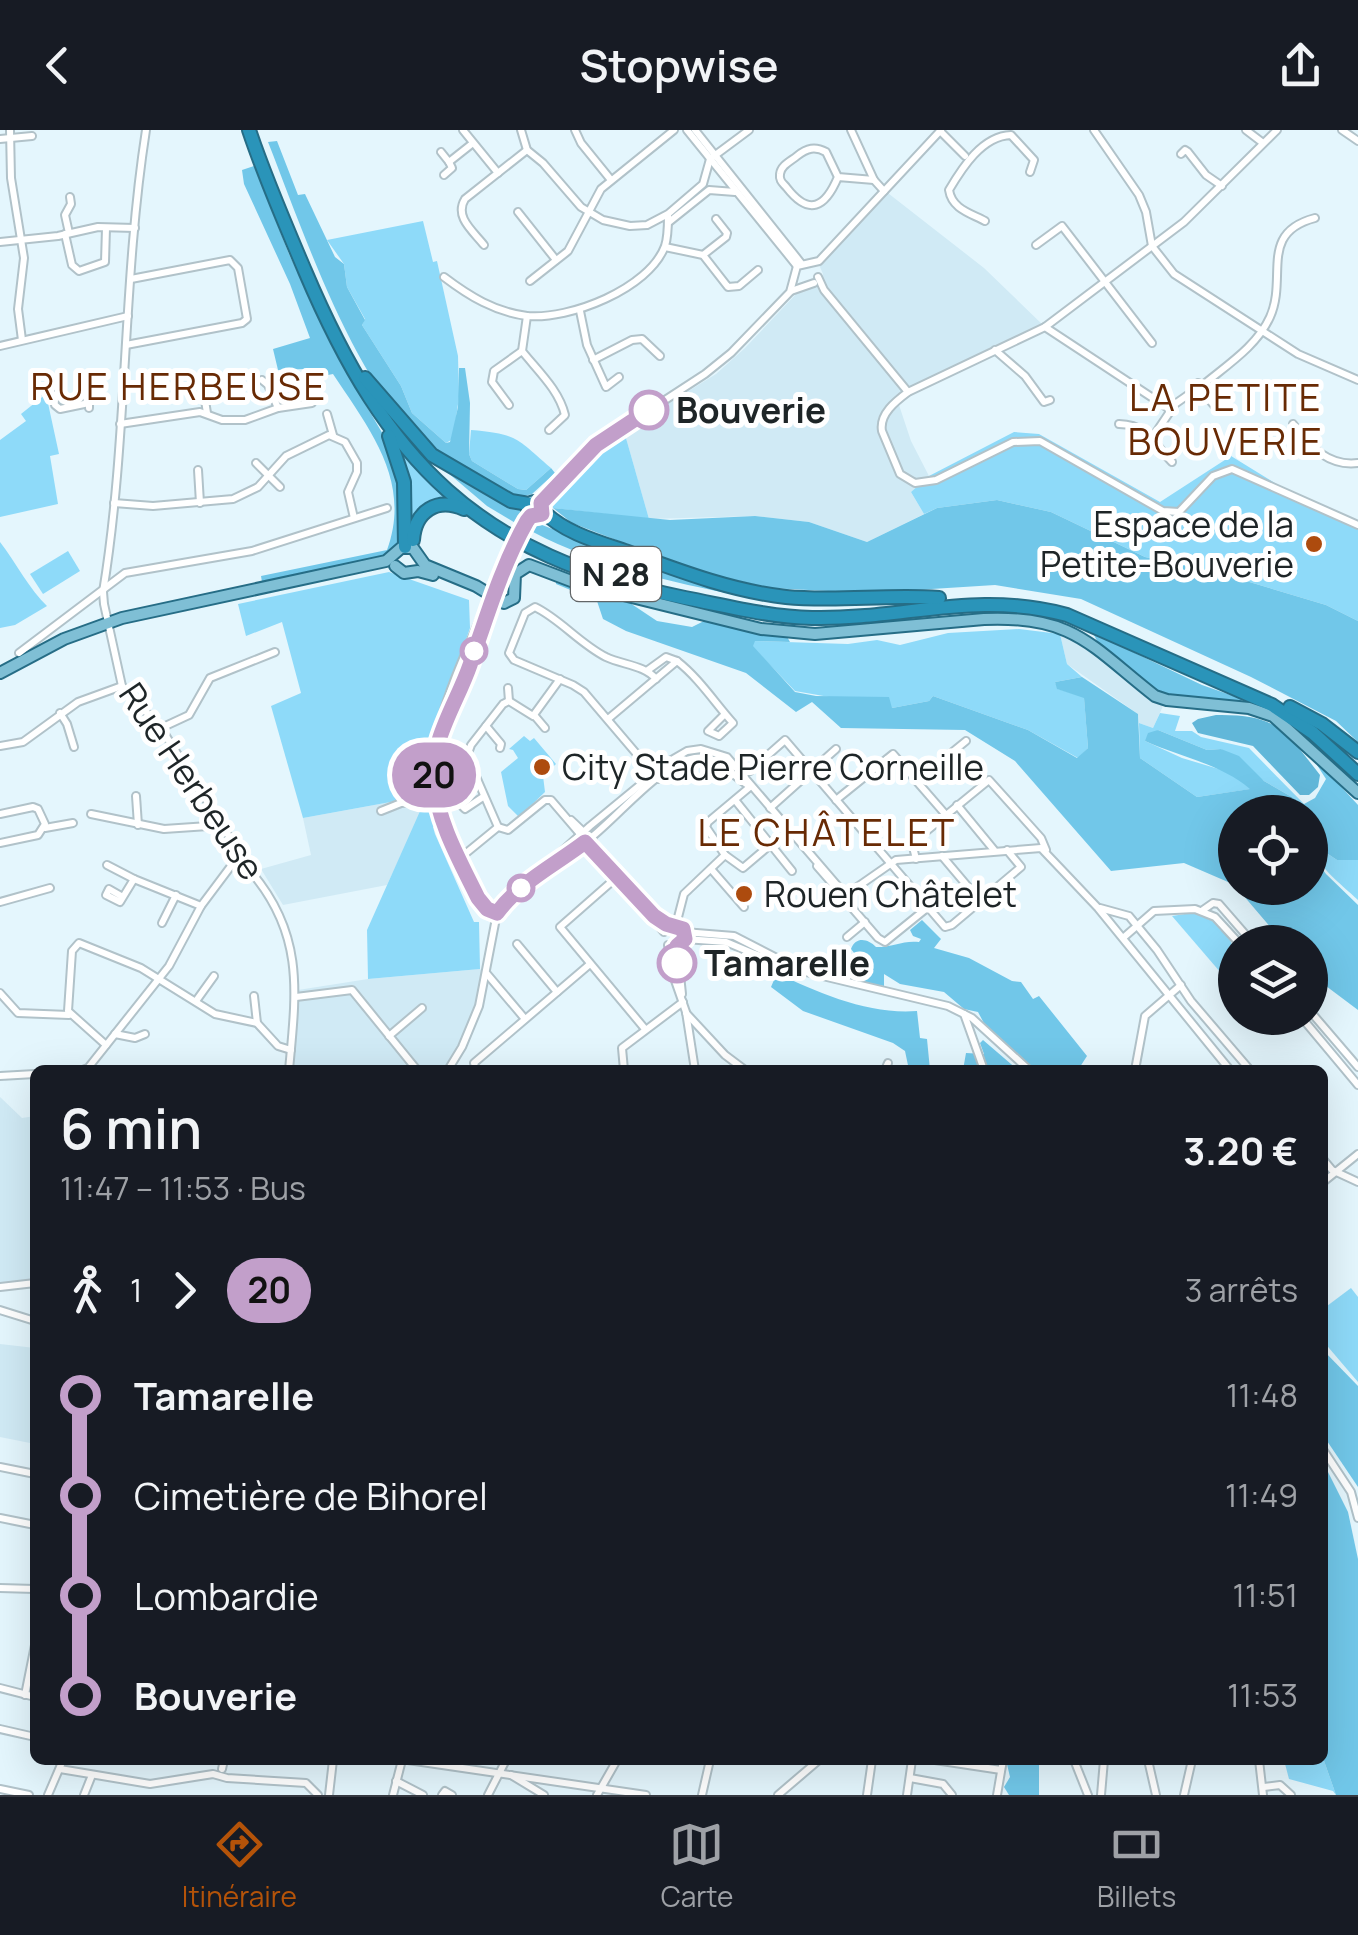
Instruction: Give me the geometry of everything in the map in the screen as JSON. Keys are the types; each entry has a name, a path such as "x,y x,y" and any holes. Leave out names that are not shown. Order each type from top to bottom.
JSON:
{"highway":[{"name":"N 28","path":"250,130 281,214 335,338 380,415 423,467 479,516 526,545 589,574 762,613 840,618 982,603 1033,607 1067,615 1272,705 1314,732 1358,774"},
{"name":"N 28","path":"258,130 303,247 364,378 399,428 458,489 532,540 587,564 652,582 794,609 832,610 939,598 1011,596 1078,609 1259,689 1324,732 1358,764"},
{"path":"364,378 432,455 511,501 601,542 754,592 814,598 939,598"},
{"path":"380,415 402,474 405,555"},
{"path":"405,555 416,524 432,506 452,504 479,516"},
{"path":"1290,707 1322,724 1358,752"}],"main road":[{"path":"492,598 508,554 534,511"},
{"path":"0,673 64,639 163,608 405,555 476,586 492,598"},
{"path":"405,555 419,566 412,572"},
{"path":"405,555 400,572 424,571 504,603 514,598 515,574 528,566 579,584 761,629 815,634 984,619 1044,623 1090,642 1155,696 1249,708 1273,716 1358,794"}],"street":[{"name":"Rue Herbeuse","path":"146,130 130,279 114,502 102,592 122,686 161,728 264,888 287,932 296,997 290,1065"},
{"path":"463,130 498,173"},
{"path":"521,130 527,150 567,195 603,220 630,226 668,219 706,187 712,157 748,130"},
{"path":"575,130 611,180"},
{"path":"530,281 568,251 601,189 674,130"},
{"path":"687,130 799,265 816,271 824,290 908,392"},
{"path":"695,130 712,157"},
{"path":"851,130 874,180 884,191"},
{"path":"1094,130 1143,202 1152,246 1174,274 1298,354 1358,380"},
{"path":"1246,130 1263,143"},
{"path":"1276,130 1222,186 1152,246 1045,327 908,392 889,408 880,423 900,474 915,483 936,480 1013,442 1040,441 1163,511 1179,512 1213,476 1232,469 1358,524"},
{"path":"1342,130 1358,142"},
{"path":"790,292 804,286 884,191 942,133 966,157"},
{"path":"10,134 11,178 24,268 18,309 22,340"},
{"path":"0,139 10,134 32,136"},
{"path":"985,220 955,205 950,196 949,190 966,157 1002,135 1011,135 1034,160 1030,172"},
{"path":"449,162 473,143"},
{"path":"816,148 826,152 838,177 832,192 815,206 806,207 799,204 780,175 783,166 805,150 816,148"},
{"path":"484,245 462,218 461,206 527,150"},
{"path":"440,152 452,168 444,175"},
{"path":"1181,154 1188,152 1206,175 1222,186"},
{"path":"838,177 874,180"},
{"path":"706,187 739,190"},
{"path":"70,197 72,204 65,215 67,234 72,265 80,271 105,262 106,227"},
{"path":"518,212 556,260"},
{"path":"1153,437 1170,410 1200,389 1262,332 1276,299 1278,248 1286,233 1299,222 1315,218"},
{"path":"444,278 483,302 527,316 580,310 621,290 649,268 665,247 668,219"},
{"path":"704,254 726,237 716,220"},
{"path":"1036,244 1062,226 1152,342"},
{"path":"0,242 106,227 136,228"},
{"path":"665,247 704,254 728,287 739,286 758,270"},
{"path":"126,345 242,323 246,318 238,268 230,260 130,279"},
{"path":"534,511 596,445 716,365 790,292 799,265"},
{"path":"796,280 804,286"},
{"path":"580,310 593,360 606,387 619,377"},
{"path":"0,346 128,316"},
{"path":"510,405 492,382 494,371 522,351 527,316"},
{"path":"1045,327 1170,410"},
{"path":"593,360 632,340 642,340 660,356"},
{"path":"996,350 1025,376 1044,402 1050,400"},
{"path":"522,351 564,409 565,415 549,430"},
{"path":"262,380 278,408"},
{"path":"202,382 206,413"},
{"path":"1200,389 1219,411"},
{"path":"54,395 55,405 60,409 89,403 89,408"},
{"path":"120,424 206,413 233,421 312,403"},
{"path":"327,414 333,435 345,442 357,463 348,492 354,518"},
{"path":"1119,424 1153,437 1172,462"},
{"path":"1293,424 1304,440 1323,455 1346,464 1358,463"},
{"path":"114,502 153,506 249,494 286,456 333,435"},
{"path":"256,462 280,487"},
{"path":"198,470 200,502"},
{"path":"18,653 119,576 150,567 252,551 387,508"},
{"path":"106,571 119,576"},
{"path":"492,598 434,742 436,800 478,898 487,909 497,913"},
{"path":"656,679 648,670 620,663 592,649 532,607 525,612 510,656 584,692 656,776"},
{"path":"161,728 189,715 210,678 275,652"},
{"path":"648,670 666,657 677,661 725,714"},
{"path":"608,719 677,661"},
{"path":"534,715 560,679"},
{"path":"0,746 29,738 78,702 122,686"},
{"path":"508,688 509,701"},
{"path":"509,701 534,715 545,728"},
{"path":"509,701 486,726 467,756 498,827 508,830 548,799 585,836 618,878 670,928 685,936 726,942 785,968 932,1000 963,1013 1023,1065"},
{"path":"60,714 68,724 74,747"},
{"path":"486,726 500,748"},
{"path":"750,771 786,740 947,927 1021,867 1006,850"},
{"path":"918,781 966,741"},
{"path":"771,810 836,749"},
{"path":"836,800 892,754 946,815"},
{"path":"451,1065 471,1026 497,913 508,899 656,776 684,762 704,758 716,762 751,786 834,886 846,892 861,887 889,863 1036,847 1046,851"},
{"path":"916,859 912,843 992,780 1041,838 1046,851 1098,908 1226,1065"},
{"path":"751,786 706,826 725,855 742,868 770,846"},
{"path":"136,796 138,825"},
{"path":"460,804 465,809 482,797"},
{"path":"381,811 401,803 436,800"},
{"path":"735,800 792,871"},
{"path":"957,806 995,852"},
{"path":"0,814 34,807 44,828"},
{"path":"91,814 164,830 223,825"},
{"path":"0,843 73,823"},
{"path":"465,854 498,827"},
{"path":"88,1065 158,981 201,906 240,853"},
{"path":"694,1065 670,928 684,894 725,855"},
{"path":"942,856 980,901"},
{"path":"107,865 201,906"},
{"path":"712,869 744,907"},
{"path":"618,878 561,925 645,1029"},
{"path":"123,896 134,879"},
{"path":"0,902 50,888"},
{"path":"846,892 848,902 885,942 927,908"},
{"path":"162,923 176,895"},
{"path":"1203,910 1213,903 1219,904 1237,925"},
{"path":"1098,908 1126,914 1246,1065"},
{"path":"1122,938 1154,912 1203,910 1223,925"},
{"path":"847,937 865,922"},
{"path":"673,946 685,936"},
{"path":"69,1015 72,951 79,943 140,968 215,1014 257,1022"},
{"path":"517,944 556,992"},
{"path":"476,1065 590,964"},
{"path":"486,974 525,1019"},
{"path":"196,1001 214,976"},
{"path":"1136,1065 1144,1018 1181,985"},
{"path":"296,997 352,990 413,1065"},
{"path":"0,993 18,1013 69,1015 104,1048"},
{"path":"254,996 257,1022 278,1046 291,1050"},
{"path":"624,1065 622,1048 682,1000"},
{"path":"389,1036 422,1008"},
{"path":"686,1012 738,1065"},
{"path":"963,1013 982,1065"},
{"path":"689,1035 702,1028"},
{"path":"1328,1032 1358,1067"},
{"path":"115,1034 122,1038 145,1034"},
{"path":"1316,1035 1358,1084"},
{"path":"0,1076 30,1074"},
{"path":"1328,1178 1358,1154"},
{"path":"1328,1164 1358,1182"},
{"path":"0,1287 30,1284"},
{"path":"0,1310 30,1319"},
{"path":"1328,1455 1355,1489 1358,1518"},
{"path":"0,1467 30,1473"},
{"path":"0,1518 30,1524"},
{"path":"0,1588 30,1589"},
{"path":"24,1694 30,1667"},
{"path":"0,1688 30,1696"},
{"path":"0,1730 30,1737"},
{"path":"48,1795 62,1765"},
{"path":"65,1765 92,1775 150,1784 214,1774 311,1784"},
{"path":"330,1795 333,1765"},
{"path":"393,1795 403,1765"},
{"path":"439,1765 511,1775 526,1781 646,1795"},
{"path":"488,1795 504,1765"},
{"path":"599,1791 614,1765"},
{"path":"702,1795 709,1765"},
{"path":"778,1795 813,1765"},
{"path":"867,1795 871,1765"},
{"path":"907,1795 911,1765"},
{"path":"978,1765 1002,1770"},
{"path":"997,1795 1002,1765"},
{"path":"1076,1765 1088,1795"},
{"path":"1101,1795 1104,1765"},
{"path":"1149,1765 1156,1795"},
{"path":"1184,1795 1191,1765"},
{"path":"1260,1765 1263,1791 1280,1785 1291,1795"},
{"path":"84,1795 92,1775"},
{"path":"910,1778 942,1784 952,1795"},
{"path":"526,1781 544,1795"},
{"path":"396,1782 423,1795"},
{"path":"310,1795 311,1784"},
{"path":"311,1784 318,1795"},
{"path":"0,1789 30,1795"},
{"path":"442,1795 445,1791 452,1795"}],"shaded area":[{"path":"277,141 298,195 305,194 335,257 344,264 347,287 365,320 362,325 401,386 412,413 446,443 450,442 458,407 459,368 465,368 472,461 526,490 551,468 555,473 532,494 517,498 450,459 413,431 390,405 348,335 311,253 268,142"},
{"path":"254,166 289,254 336,354 384,436 400,474 400,546 389,557 262,582 261,576 387,550 394,501 391,479 373,436 333,374 323,376 319,395 310,396 306,381 311,372 278,370 273,349 310,338 244,184 242,170"},
{"path":"884,190 984,268 1044,326 897,399 911,441 929,476 911,492 924,514 867,542 809,522 755,516 649,519 624,431 716,374 797,293 820,286 823,274 817,260"},
{"path":"423,221 433,262 437,261 458,356 459,397 453,439 446,443 412,413 401,386 362,325 365,319 347,287 344,264 327,240"},
{"path":"46,394 59,454 50,456 58,504 0,517 0,440 26,421 21,414"},
{"path":"471,430 516,440 551,468 526,490 518,489 472,461"},
{"path":"624,431 649,519 553,508 551,502 577,472"},
{"path":"1014,432 1039,434 1160,502 1231,456 1278,485 1358,521 1358,621 1326,605 1216,572 1145,557 1051,512 997,500 937,508 924,514 911,492 929,476"},
{"path":"404,454 449,499 411,530 400,456"},
{"path":"449,468 521,509 517,524 487,506 447,472"},
{"path":"997,500 1051,512 1145,557 1216,572 1326,605 1358,621 1358,742 1336,721 1251,677 1081,599 995,585 868,593 769,588 694,570 572,523 553,508 670,520 755,516 809,522 867,542 937,508"},
{"path":"542,525 661,570 744,594 688,585 609,564 533,532 534,527"},
{"path":"0,542 47,606 15,625 0,628"},
{"path":"68,551 80,571 43,594 30,574"},
{"path":"389,572 469,600 470,628 427,753 429,795 303,818 271,706 301,693 282,622 246,636 238,604"},
{"path":"556,580 630,603 657,621 692,627 706,620 786,635 790,642 755,641 753,646 795,692 889,697 892,708 929,701 933,696 1028,730 1077,758 1088,748 1084,698 1057,689 1055,682 1082,677 1138,714 1140,758 1197,797 1250,789 1213,767 1145,741 1148,733 1158,730 1207,750 1221,749 1239,756 1264,781 1288,795 1218,795 1218,878 1184,863 1111,871 1015,761 965,730 841,728 812,702 796,712 746,673 626,631 603,619 597,601 556,584"},
{"path":"1019,629 1060,634 1067,664 1082,677 1055,682 1058,689 1084,697 1088,748 1078,758 1028,730 933,696 929,701 892,708 795,691 752,646 754,641 848,644 877,640 900,645 948,633"},
{"path":"1093,633 1202,685 1242,699 1241,702 1160,696 1097,641"},
{"path":"1060,634 1071,636 1110,662 1163,706 1153,728 1139,723 1138,714 1067,664"},
{"path":"1160,713 1180,716 1175,731 1192,731 1201,737 1249,748 1295,795 1264,781 1221,749 1207,750 1158,730 1145,741 1182,758 1232,773 1251,789 1197,797 1140,758 1139,723 1153,728"},
{"path":"1236,715 1277,727 1320,775 1318,787 1309,795 1300,795 1253,746 1198,733 1192,723"},
{"path":"524,736 530,741 534,738 556,764 543,776 545,792 519,817 508,806 501,772 518,758 509,749"},
{"path":"1320,764 1358,805 1358,860 1337,860 1328,854 1328,795 1317,795 1326,779 1317,765"},
{"path":"429,795 387,885 283,905 261,869 311,855 303,818"},
{"path":"421,809 432,810 438,823 433,827 435,834 474,922 479,922 480,969 368,979 367,930"},
{"path":"1328,854 1337,860 1358,860 1358,900 1328,871"},
{"path":"1328,876 1358,905 1358,1010 1328,988 1328,925 1269,925 1251,905 1328,905"},
{"path":"1198,912 1219,925 1218,970 1172,916"},
{"path":"922,920 941,939 934,948 969,958 1021,982 1033,999 1039,996 1087,1056 1081,1065 1028,1065 986,1027 978,1012 964,1009 944,992 900,984 884,974 884,986 858,982 858,958 851,949 856,942 866,941 876,947 919,942 921,939 910,930"},
{"path":"480,969 488,980 450,1065 290,1065 298,990"},
{"path":"777,973 863,1006 917,1011 920,1038 927,1039 930,1065 908,1065 905,1051 893,1043 803,1011 771,987"},
{"path":"983,1040 1012,1065 964,1065 966,1053 984,1054 980,1043"},
{"path":"0,1097 22,1118 30,1117 30,1280 0,1283"},
{"path":"1351,1288 1358,1297 1358,1382 1328,1347 1328,1305"},
{"path":"0,1344 30,1347 30,1443 0,1437"},
{"path":"1328,1355 1358,1386 1358,1487 1328,1442"},
{"path":"1328,1472 1348,1512 1358,1559 1358,1795 1336,1795 1325,1765"},
{"path":"1007,1765 1039,1765 1039,1795 1009,1795 1004,1787 1010,1777"},
{"path":"1285,1765 1325,1765 1336,1795 1333,1791 1289,1779"}],"bus line":[{"name":"20","path":"649,410 616,430 578,461 541,503 542,514 527,521 508,554 499,589 440,738 434,772 439,812 478,898 487,909 497,913 561,855 585,842 654,916 683,929 685,939 677,946 677,963"}],"place":[{"name":"Bouverie","path":"649,410"},
{"name":"Espace de la Petite-Bouverie","path":"1314,544"},
{"name":"City Stade Pierre Corneille","path":"542,767"},
{"name":"Rouen Châtelet","path":"744,894"},
{"name":"Tamarelle","path":"677,963"}],"district":[{"name":"RUE HERBEUSE","path":"179,385"},
{"name":"LA PETITE BOUVERIE","path":"1226,418"},
{"name":"LE CHÂTELET","path":"827,831"}]}
